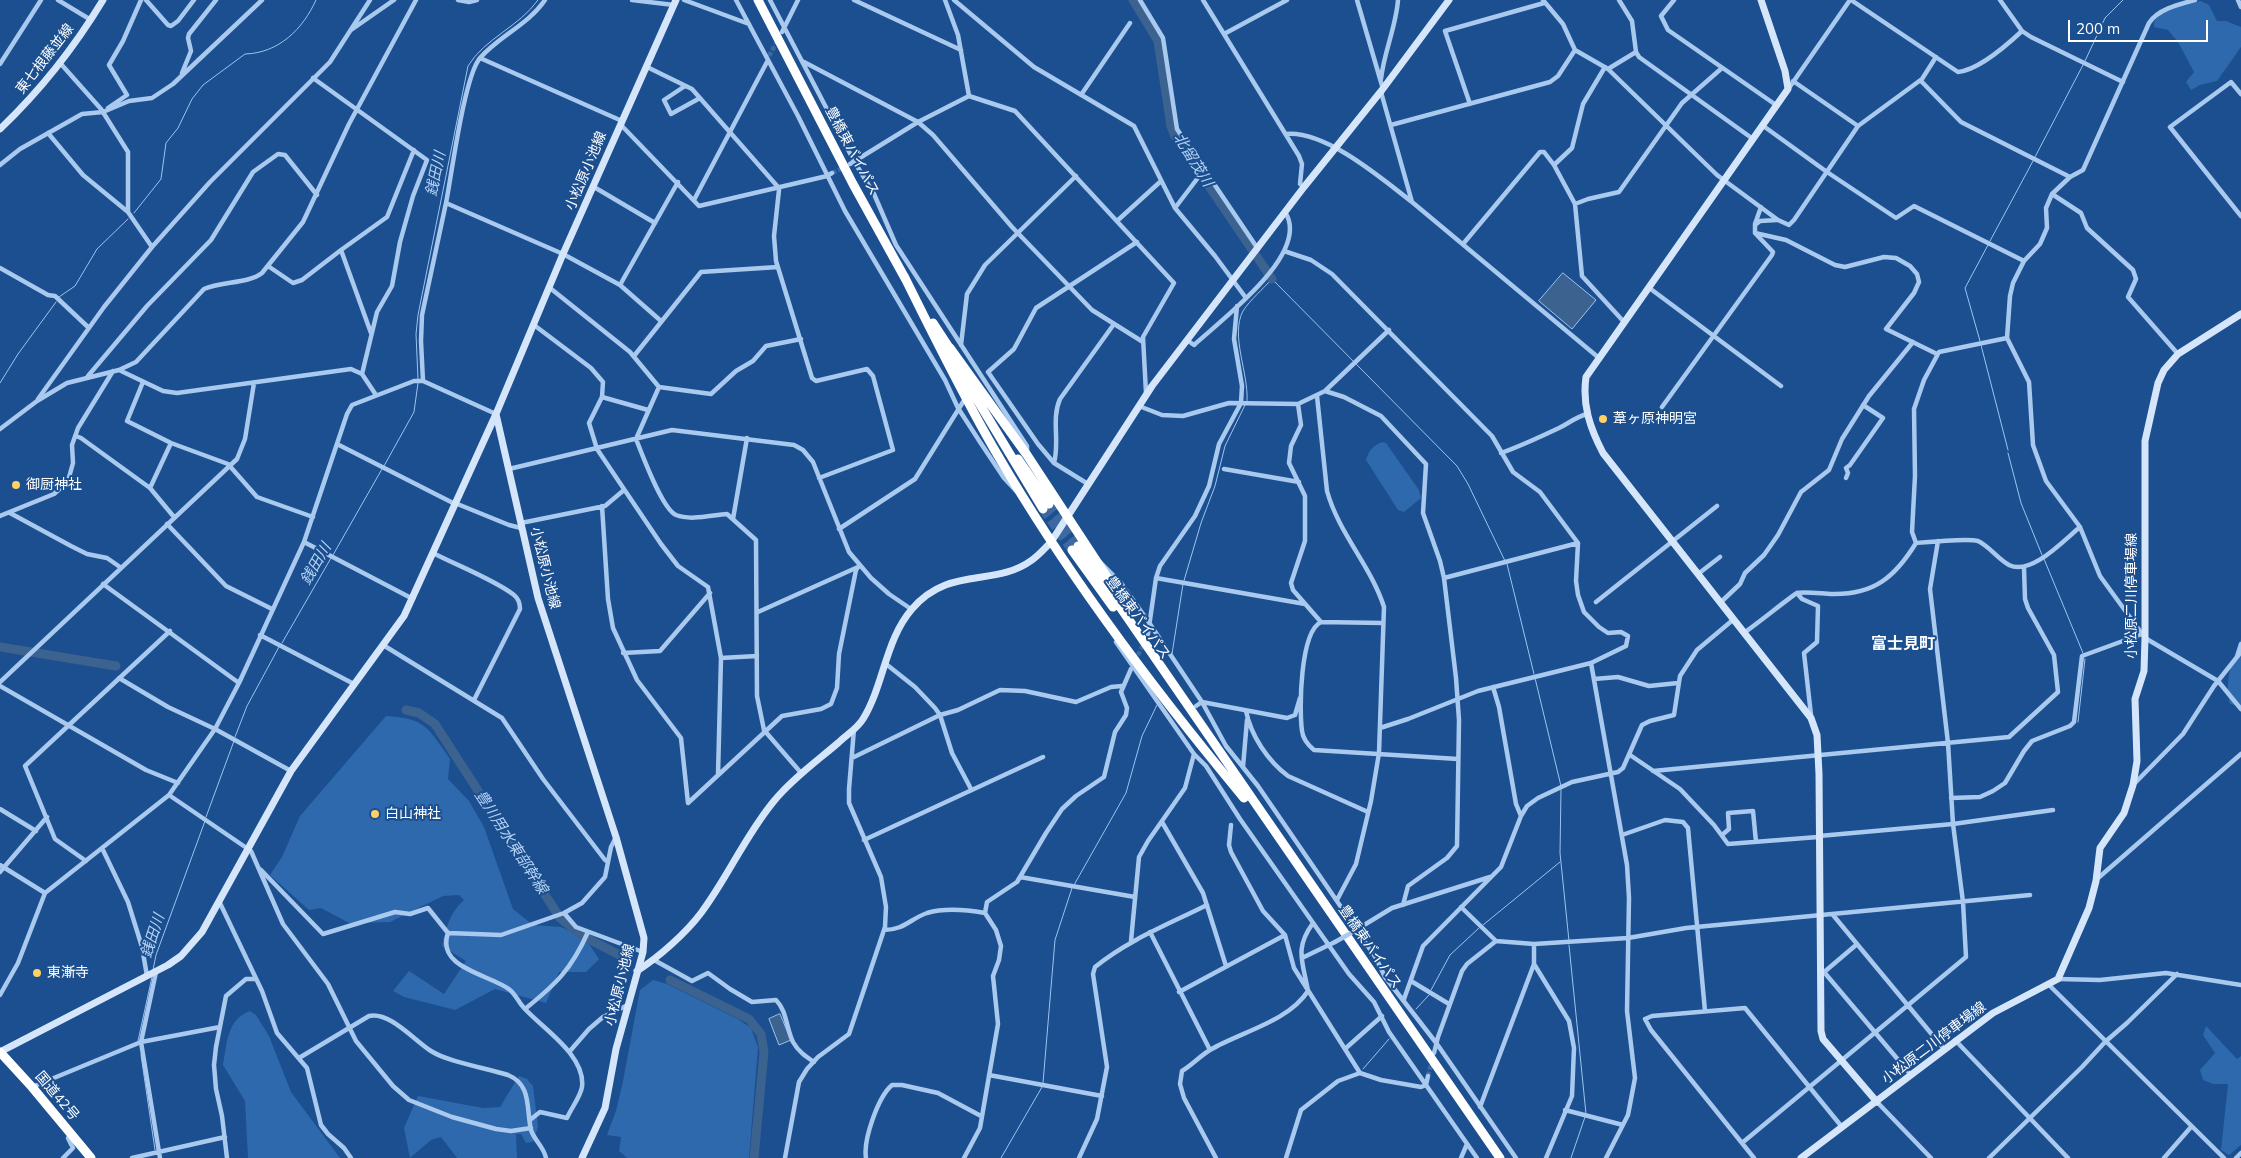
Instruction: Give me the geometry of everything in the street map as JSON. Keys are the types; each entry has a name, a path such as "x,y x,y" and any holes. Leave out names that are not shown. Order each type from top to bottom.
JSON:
{"highway":[{"name":"豊橋東バイパス","path":"758,0 852,184 904,276 980,408 1046,507 950,348 926,313"},
{"path":"904,276 996,453 1051,542 1183,724 1280,841"},
{"path":"950,348 1027,455 1097,559 1171,676 1174,686"},
{"name":"豊橋東バイパス","path":"1218,751 1074,548 1174,686 1500,1158"},
{"name":"国道42号","path":"0,1052 91,1158"}],"street":[{"path":"0,64 42,0"},
{"path":"58,0 91,20"},
{"name":"東七根藤並線","path":"0,129 32,99 60,64 104,0"},
{"path":"103,112 127,95 109,65 123,41 141,0"},
{"path":"146,0 168,26 178,21 194,0"},
{"path":"181,77 191,54 189,34 216,0"},
{"path":"0,164 20,149 82,114 103,112 129,101 152,98 181,77 262,0"},
{"path":"37,400 89,328 152,247 210,182 330,62 370,0"},
{"path":"350,31 394,0"},
{"path":"0,429 37,400 67,383 88,376 119,370 140,358 204,289 215,284 255,278 268,266 303,222 349,124 358,111 416,0"},
{"path":"458,0 469,2 477,0"},
{"path":"423,381 422,315 472,72 480,58 529,20 545,0"},
{"path":"632,0 675,2"},
{"path":"684,0 749,24"},
{"path":"736,0 769,58 827,176 877,267 944,380 958,408 1004,478 1013,490 1024,498"},
{"path":"770,0 852,162 874,194 896,245 961,345 981,380 1027,446 1027,455"},
{"path":"783,29 798,0"},
{"path":"854,0 962,50"},
{"path":"945,0 962,50 969,96"},
{"path":"954,0 1034,67 1134,126 1175,208 1246,298"},
{"path":"961,6 966,0"},
{"path":"1140,0 1163,38 1177,129 1255,252"},
{"path":"1204,0 1286,134 1302,164 1300,184 1304,187"},
{"path":"1224,34 1287,0"},
{"path":"1358,0 1412,202"},
{"path":"1381,88 1383,59 1398,0"},
{"path":"637,971 654,960 700,914 774,800 862,721 872,701 894,638 911,609 923,597 945,584 1003,572 1023,565 1032,560 1051,542 1146,394 1284,212 1450,0"},
{"path":"1619,0 1632,21 1638,57 1752,139"},
{"path":"1761,0 1785,71 1788,89"},
{"path":"1811,718 1603,453 1587,414 1584,392 1586,377 1788,89 1792,80 1851,0 1958,72 1966,71 2022,31"},
{"path":"2000,0 2022,31 2123,82"},
{"path":"2195,0 2153,16 2135,51 2083,170 2070,177 2052,194 2046,208 2047,228 2040,244 2024,262 2013,283 2006,330 2007,338 2029,382 2031,427 2038,459 2052,491 2080,527 2100,576 2144,636 2218,681 2241,709"},
{"path":"2238,0 2241,7"},
{"path":"1470,104 1445,31 1544,1 1563,24 1575,50 1606,68 1724,181 1785,224 1791,223 1858,126 1920,81 1936,57"},
{"path":"1672,1 1661,16 1668,30 1776,105"},
{"name":"小松原小池線","path":"582,1158 605,1108 628,1005 643,952 644,938 616,837 538,598 496,414 563,254 675,2"},
{"path":"1081,95 1130,23"},
{"path":"1392,125 1550,82 1558,76 1575,50"},
{"path":"1554,165 1572,148 1583,104 1606,68 1636,52"},
{"path":"480,58 621,122 699,206 827,176 832,173"},
{"path":"694,200 769,58"},
{"path":"802,62 918,122 933,135 1017,232 1092,310 1143,342"},
{"path":"60,64 103,112 130,156 128,212"},
{"path":"647,67 692,89 778,187 774,247 778,267 814,380 869,370 873,376 893,450 819,478"},
{"path":"1575,204 1619,192 1682,103 1722,68"},
{"path":"312,78 427,160 413,196 400,242 392,286 377,312 362,374"},
{"path":"1792,80 1858,126"},
{"path":"1920,81 1961,122 2070,177"},
{"path":"2241,94 2231,82 2170,127 2241,216"},
{"path":"685,86 664,100 671,114 700,98"},
{"path":"852,162 918,122 969,96 1015,111 1174,283 1143,337 1146,394"},
{"path":"1762,125 1827,172 1896,218 1914,206 2024,262"},
{"path":"48,133 83,175 128,212 152,247"},
{"path":"1286,134 1302,135 1356,159 1412,202 1598,358"},
{"path":"268,266 287,280 296,283 387,217 414,150"},
{"path":"1463,244 1540,152 1544,152 1554,165 1575,204 1582,276 1624,322"},
{"path":"88,376 147,306 211,240 256,168 278,154 285,155 317,195"},
{"path":"961,345 967,294 985,265 1076,176"},
{"path":"1175,208 1197,179"},
{"path":"1117,221 1161,181"},
{"path":"620,285 678,182"},
{"path":"594,187 655,223"},
{"path":"2052,194 2081,213 2087,228 2133,270 2136,279 2128,297 2178,354"},
{"path":"446,203 563,254 620,285 661,321"},
{"path":"1662,408 1713,334 1772,255 1773,252 1755,233 1755,225 1761,207"},
{"path":"1187,340 1194,345 1246,298 1272,270 1284,251 1291,228 1290,220 1284,212"},
{"path":"1755,225 1760,221 1778,220"},
{"path":"1755,233 1786,240 1835,265 1845,267 1884,257 1896,258 1910,266 1917,274 1919,282 1914,293 1886,329 1937,354 2007,338"},
{"path":"1088,484 1054,463 1038,444 988,372 1014,349 1036,308 1137,242"},
{"path":"341,250 372,334"},
{"path":"1284,251 1324,266 1492,436 1512,472 1540,492 1578,543 1576,581 1578,595 1584,612 1608,633 1625,633 1629,640 1626,646 1620,650 1591,663 1493,687 1380,728"},
{"path":"634,356 701,272 778,267"},
{"path":"0,268 55,296 89,328"},
{"path":"1648,287 1781,386"},
{"path":"550,288 634,356 659,387 711,394 736,371 753,361 766,346 801,339"},
{"path":"1148,634 1156,578 1160,566 1195,516 1209,486 1219,444 1244,403 1234,339 1237,306"},
{"name":"小松原二川停車場線","path":"1801,1158 1993,1013 2058,979 2089,908 2096,881 2100,848 2124,813 2133,785 2137,761 2135,700 2144,671 2145,441 2158,383 2164,370 2178,354 2241,314"},
{"path":"1054,463 1057,445 1056,409 1066,391 1114,324"},
{"path":"534,325 596,373 603,382 602,397 589,423 597,449 660,544 678,566 706,585 710,593 721,658 718,776"},
{"path":"1138,406 1162,416 1183,416 1229,403 1298,404 1318,396 1389,330"},
{"path":"1721,602 1740,584 1745,573 1764,555 1778,535 1805,488 1829,470 1842,439 1868,396 1913,342"},
{"path":"1916,543 1912,532 1915,476 1913,417 1924,380 1937,354"},
{"path":"119,370 163,391 177,393 351,369 362,374 376,395"},
{"path":"0,516 54,494 65,485 72,469 72,445 82,420 113,371"},
{"path":"0,995 18,963 45,893 169,795 214,729 239,683 304,542 352,405 414,381 423,381 496,414 404,616 291,771 202,932 181,956 152,974 0,1052"},
{"path":"143,382 127,421 171,444 229,465 257,497 313,518"},
{"path":"0,682 236,459 244,439 254,383"},
{"path":"659,387 636,439 652,479 670,510 675,515 686,517 727,514 756,540 758,612 757,696 764,730 802,774"},
{"path":"1324,391 1344,397 1381,416 1426,464 1423,513 1444,578 1457,699 1457,846 1454,852 1447,858 1408,886 1403,905"},
{"path":"1318,396 1327,491 1330,502 1344,533 1384,607 1380,753 1356,864 1336,900"},
{"path":"602,397 648,410"},
{"path":"839,529 914,479 963,402"},
{"path":"1298,404 1301,425 1291,446 1289,457 1291,470 1303,490 1306,502 1306,541 1291,583 1293,590 1321,622"},
{"path":"1846,478 1848,473 1846,468 1870,439 1882,418 1863,404"},
{"path":"1501,453 1564,426 1577,416 1587,414"},
{"path":"508,469 679,430 779,442 803,450 813,462 848,552 859,566 889,594 911,609"},
{"path":"76,436 150,488 174,517"},
{"path":"733,519 747,438"},
{"path":"150,488 171,444"},
{"path":"337,444 455,503 509,525 521,526 602,506 624,490"},
{"path":"1224,469 1299,482"},
{"path":"602,506 608,599 613,628 637,680 681,738 688,803 764,730 782,716 821,709 831,704 837,688 841,642 856,570 859,566"},
{"path":"1596,602 1717,506"},
{"path":"10,513 87,554 107,558 120,567"},
{"path":"167,524 226,586 272,609"},
{"path":"1745,632 1796,593 1842,594 1865,591 1896,571 1916,543 1977,541 2007,564 2015,568 2024,568 2040,560 2080,527"},
{"path":"1742,1143 1873,1032 1965,958 1963,902 1953,824 1948,743 1930,589 1938,541"},
{"path":"304,542 413,599"},
{"path":"1444,578 1578,543"},
{"path":"433,553 498,586 515,596 520,602 520,609 474,700"},
{"path":"1698,574 1720,557"},
{"path":"1097,559 1121,583 1150,624 1202,702 1226,746 1243,767 1357,929 1376,958 1384,976 1404,999 1437,1044 1516,1158"},
{"path":"758,612 859,566"},
{"path":"1653,771 2009,737 2058,692 2054,655 2025,599 2024,568"},
{"path":"1156,578 1305,604"},
{"path":"103,584 239,683"},
{"path":"623,653 660,651 710,593"},
{"path":"1796,593 1802,599 1818,606 1816,642 1804,653 1811,718 1817,735 1818,755 1823,1038 1877,1102 1931,1158"},
{"path":"1089,596 1097,613 1174,721 1194,754 1206,766 1240,819 1349,974 1374,1002 1389,1032 1477,1158"},
{"path":"1404,999 1412,982 1423,946 1504,863 1521,816 1532,802 1561,787 1581,780 1611,774 1623,768 1642,725 1674,715 1680,676 1697,650 1734,619"},
{"path":"1196,706 1202,702 1292,718 1295,715 1300,697 1309,637 1314,628 1321,622 1383,623"},
{"path":"86,862 55,839 25,766 170,631"},
{"path":"260,636 354,684"},
{"path":"1951,798 1980,797 2005,783 2032,741 2070,726 2074,722 2082,656 2144,636"},
{"path":"2236,658 2241,644"},
{"path":"383,645 502,718 543,780 604,860 608,862"},
{"path":"2133,785 2183,734 2218,681 2241,652"},
{"path":"721,658 757,656"},
{"path":"1591,663 1628,873 1627,1011 1635,1078 1628,1115 1606,1158"},
{"path":"886,664 915,687 940,715 952,753 971,789"},
{"path":"964,1158 980,1128 998,1024 993,976 1000,960 1000,946 996,930 985,913 987,902 1007,890 1020,877 1062,809 1076,796 1104,777 1115,732 1126,715 1122,686 1131,669"},
{"path":"119,678 168,707 238,741 291,771"},
{"path":"1594,679 1618,678 1649,686 1678,683"},
{"path":"0,686 146,770 178,783"},
{"path":"852,758 940,715 958,710 1000,690 1025,691 1076,702 1111,687 1122,686"},
{"path":"1493,687 1500,707 1516,804 1521,816"},
{"path":"1300,697 1302,732 1314,750 1458,759"},
{"path":"1243,767 1246,711"},
{"path":"1247,719 1263,750 1277,768 1288,776 1368,812"},
{"path":"785,1158 798,1086 802,1076 814,1062 849,1034 884,930 884,891 881,877 850,803 849,789 854,729"},
{"path":"1131,941 1139,858 1148,841 1185,788 1194,754"},
{"path":"2096,881 2098,876 2241,754"},
{"path":"1630,755 1680,789 1728,844 1953,824 2053,810"},
{"path":"864,840 1043,757"},
{"path":"169,795 249,847 283,924 328,984 356,1042 376,1067 409,1100 452,1117 496,1129 512,1131 531,1128"},
{"path":"0,808 36,831"},
{"path":"1722,835 1729,829 1728,813 1754,811 1756,842"},
{"path":"0,872 3,866 47,818"},
{"path":"1622,835 1665,820 1683,822 1690,835 1705,1011"},
{"path":"1162,822 1203,893 1226,966"},
{"path":"1231,824 1229,845 1231,852 1263,911 1285,935 1294,968 1360,1073"},
{"path":"448,933 501,935 564,913 586,901 594,888 606,877 611,847 616,837"},
{"path":"102,848 128,902 152,974 139,1042 156,1152 160,1158"},
{"path":"3,866 45,893"},
{"path":"260,869 323,934 395,912 410,914 428,908 448,933 447,944 458,963 472,972 509,989 524,1009 570,1051 582,1078 582,1088 567,1118 540,1112 530,1120"},
{"path":"1020,877 1136,897"},
{"path":"1302,958 1329,946 1392,908 1492,877"},
{"path":"1461,907 1496,941 1534,944 1628,938 1666,930 2030,895"},
{"path":"219,901 256,979 277,1033 307,1068 321,1124 351,1158"},
{"path":"1079,1158 1093,1132 1102,1096 1107,1059 1094,971 1095,967 1120,951 1131,941 1207,905"},
{"path":"884,930 896,930 928,913 954,911 985,913"},
{"path":"564,913 576,927 643,952"},
{"path":"1833,915 1944,1049"},
{"path":"1308,991 1301,948 1304,936 1313,923"},
{"path":"524,1009 558,981 575,960 588,932"},
{"path":"1150,932 1210,1050"},
{"path":"1180,992 1285,935"},
{"path":"1434,1053 1460,974 1466,964 1496,941"},
{"path":"1480,1107 1534,964 1534,944"},
{"path":"1822,974 1856,945"},
{"path":"654,960 692,981 708,973 730,990 752,1002 776,1000 782,1008 793,1042 803,1055 814,1062"},
{"path":"1534,964 1563,1009 1572,1032 1574,1048 1573,1088 1546,1158"},
{"path":"2058,979 2100,980 2166,973 2241,985"},
{"path":"1822,974 1911,1076"},
{"path":"1989,1158 2105,1042 2177,974"},
{"path":"227,1158 214,1064 224,1005 229,992 246,979 256,979"},
{"path":"1412,982 1449,1004"},
{"path":"2048,984 2224,1158"},
{"path":"1216,1158 1184,1098 1180,1084 1182,1071 1210,1050 1251,1032 1290,1009 1308,991"},
{"path":"570,1051 602,1017 628,1005"},
{"path":"1754,1158 1645,1021 1652,1016 1745,1008 1842,1127"},
{"path":"298,1058 374,1014 387,1018 433,1052 515,1078 524,1087 531,1128 546,1158"},
{"path":"1346,1048 1382,1016"},
{"path":"32,1087 139,1042 220,1027"},
{"path":"1955,1040 2068,1158"},
{"path":"1286,1158 1301,1110 1338,1081 1360,1073 1381,1080 1422,1087 1426,1085"},
{"path":"989,1075 1102,1096"},
{"path":"1426,1085 1428,1076"},
{"path":"866,1158 867,1143 876,1112 892,1085 938,1093 981,1116"},
{"path":"1565,1110 1623,1125"},
{"path":"2164,1158 2191,1127"},
{"path":"63,1158 73,1148 68,1138 71,1134"},
{"path":"132,1158 224,1137"},
{"path":"1460,1158 1466,1144"},
{"path":"2236,1158 2241,1153"}],"shaded area":[{"path":"2201,1 2209,5 2217,21 2226,21 2241,27 2241,47 2217,81 2200,85 2191,90 2186,82 2194,72 2178,42 2168,30 2154,27 2158,16 2164,12"},
{"path":"1563,273 1596,300 1572,329 1539,301"},
{"path":"1383,442 1386,443 1419,490 1421,498 1404,512 1398,510 1366,460 1372,448"},
{"path":"2241,639 2241,706 2230,704 2228,679"},
{"path":"386,716 410,719 425,727 450,759 448,779 469,801 484,827 513,909 533,925 561,927 585,938 599,959 586,972 559,972 546,1003 495,989 455,1010 404,997 393,991 409,971 444,994 466,961 442,946 452,915 464,900 459,895 443,896 390,922 349,923 321,908 309,910 270,875 282,857 300,816"},
{"path":"653,980 667,984 738,1019 751,1028 758,1047 749,1158 627,1158 619,1151 621,1137 607,1135 616,1111 623,1081 640,990"},
{"path":"250,1011 256,1015 269,1036 291,1092 340,1158 248,1158 245,1101 223,1065 227,1040 232,1026 242,1015"},
{"path":"780,1014 791,1040 779,1045 769,1019"},
{"path":"2206,1026 2237,1059 2241,1056 2241,1145 2229,1155 2221,1150 2228,1084 2213,1084 2203,1080 2200,1070 2215,1053 2203,1035"},
{"path":"519,1076 527,1079 533,1086 538,1127 533,1142 526,1143 521,1134 516,1134 517,1158 457,1158 441,1137 431,1140 410,1158 404,1128 418,1096 483,1108 500,1107"}],"waterway":[{"path":"134,213 161,179 166,143 178,128 192,99 203,85 245,54 257,53 279,44 297,30 311,11 316,0"},
{"name":"銭田川","path":"418,379 416,334 418,315 468,66 483,48 521,18 538,0"},
{"name":"北留茂川","path":"1133,0 1158,41 1171,126 1175,136 1272,279"},
{"path":"2085,61 2105,18 2123,0"},
{"path":"2035,157 2083,65"},
{"path":"1990,241 2033,161"},
{"path":"59,297 75,286 97,249 128,219"},
{"path":"1980,341 1965,288 1988,245"},
{"path":"1247,401 1247,390 1239,343 1238,331 1240,321 1246,307 1272,279 1457,466 1468,484 1505,561"},
{"path":"0,383 18,354 56,302"},
{"path":"1981,345 2008,450"},
{"name":"銭田川","path":"384,466 414,412 418,383"},
{"path":"1172,654 1183,584 1201,523 1215,486 1225,446 1245,405"},
{"path":"2008,453 2021,503 2042,555"},
{"name":"銭田川","path":"333,555 382,469"},
{"name":"銭田川","path":"282,643 331,558"},
{"path":"2044,559 2083,653"},
{"path":"1507,564 1534,674"},
{"name":"豊川用水東部幹線","path":"0,647 116,666"},
{"name":"銭田川","path":"235,737 247,706 279,647"},
{"path":"2078,722 2085,659"},
{"path":"1535,678 1561,786"},
{"path":"1074,885 1126,793 1142,736 1157,705"},
{"name":"豊川用水東部幹線","path":"406,710 419,713 435,724 560,918 581,935 629,960"},
{"name":"銭田川","path":"206,817 234,741"},
{"path":"1561,790 1560,853 1569,941"},
{"name":"銭田川","path":"153,970 156,955 205,821"},
{"path":"1483,925 1560,862"},
{"path":"1043,1083 1055,940 1072,888"},
{"path":"1431,990 1450,955 1479,928"},
{"path":"1569,945 1586,1114 1571,1158"},
{"name":"銭田川","path":"138,1041 152,977"},
{"name":"豊川用水東部幹線","path":"670,980 749,1019 761,1034 764,1052 754,1158"},
{"path":"1416,1009 1429,995"},
{"path":"1363,1069 1389,1039"},
{"name":"銭田川","path":"141,1055 155,1150"},
{"path":"1001,1158 1042,1087"}],"tunnel":[{"path":"769,56 778,40"},
{"path":"832,173 845,167"},
{"path":"1049,504 1078,546"},
{"path":"1043,509 1072,550"},
{"path":"1135,661 1145,641"},
{"path":"1428,1076 1432,1061"}],"place":[{"name":"葦ヶ原神明宮","path":"1603,419"},
{"name":"御厨神社","path":"16,485"},
{"name":"白山神社","path":"375,814"},
{"name":"東漸寺","path":"37,973"}],"district":[{"name":"富士見町","path":"1903,644"}]}
